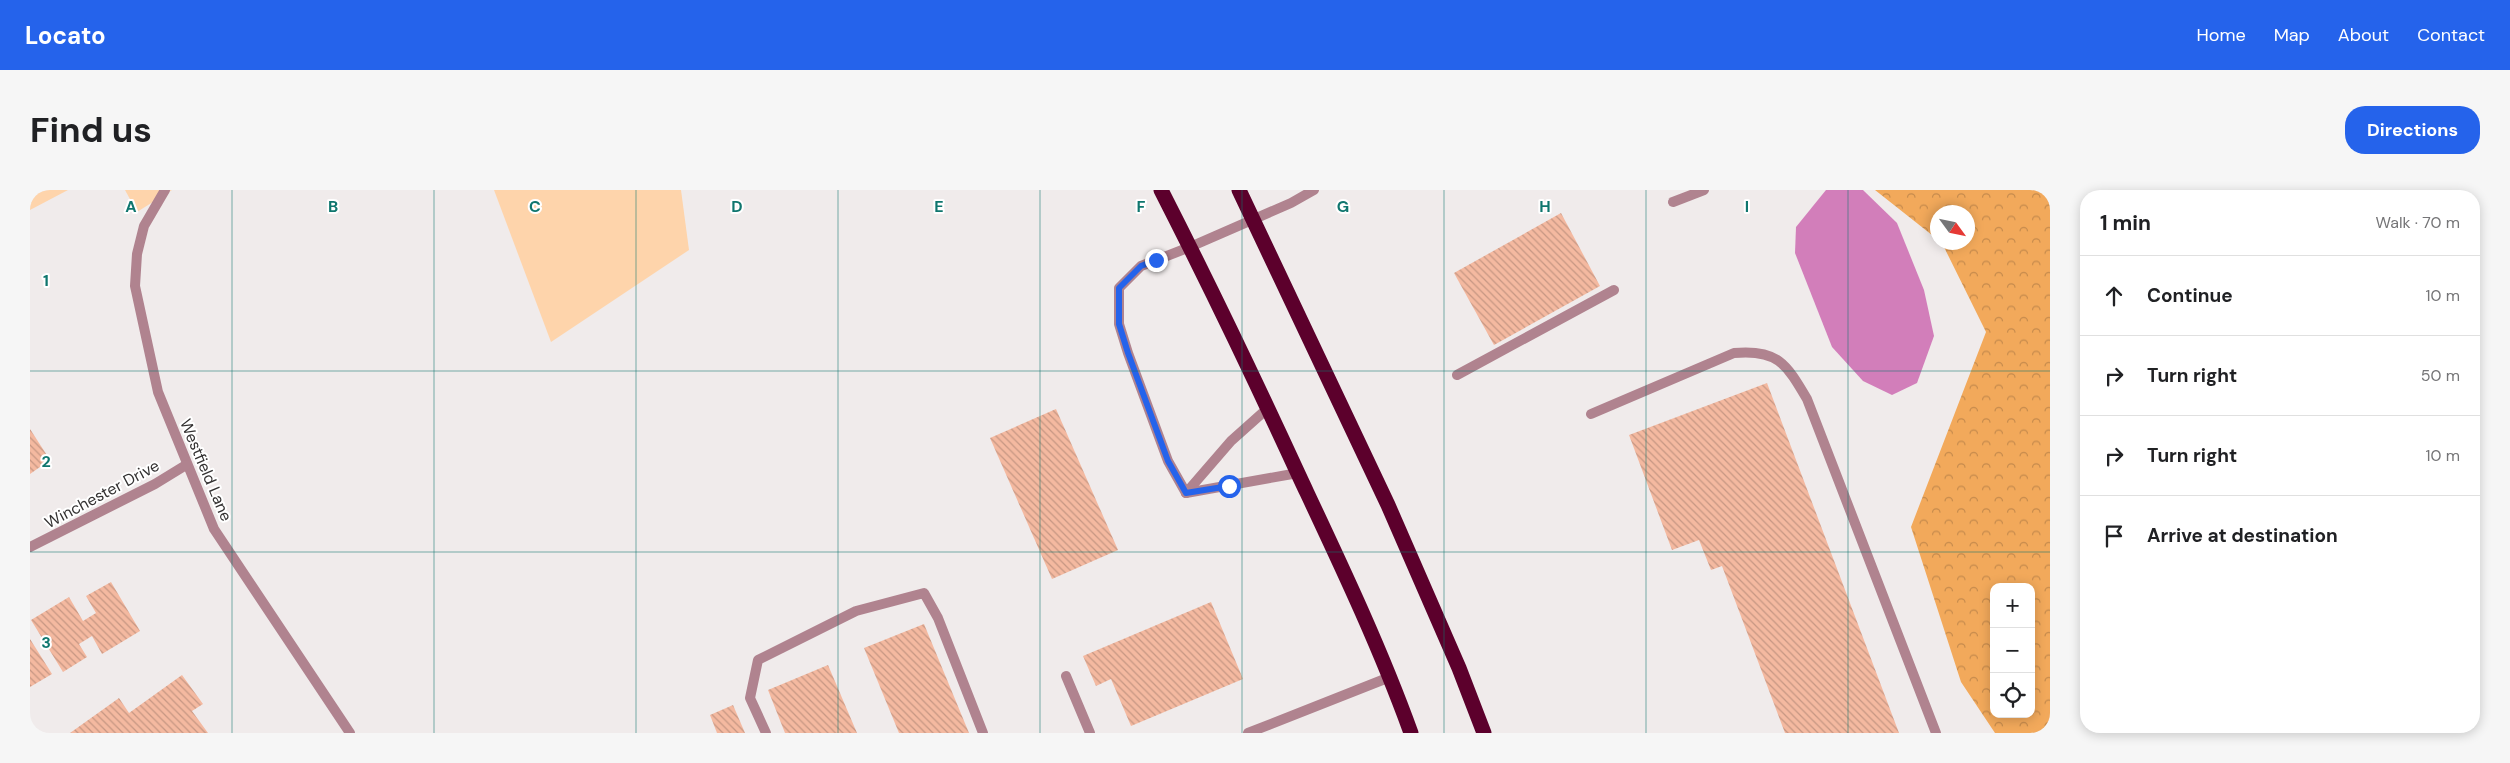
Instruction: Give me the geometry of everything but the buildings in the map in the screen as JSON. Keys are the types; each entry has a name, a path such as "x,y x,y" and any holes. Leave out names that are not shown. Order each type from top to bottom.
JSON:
{"highway":[{"path":"1161,190 1268,408 1390,677 1412,733"},
{"path":"1238,190 1254,219 1388,505 1459,668 1484,733"}],"street":[{"name":"Westfield Lane","path":"165,190 144,226 137,254 136,286 158,392 186,465 214,529 350,733"},
{"path":"1186,493 1168,461 1128,353 1119,324 1119,288 1141,266 1254,219 1314,190"},
{"path":"1673,202 1704,190"},
{"path":"1457,375 1614,290"},
{"path":"1591,414 1734,353 1755,351 1776,359 1792,372 1807,398 1936,733"},
{"path":"1186,493 1231,441 1268,408"},
{"name":"Winchester Drive","path":"30,547 155,484 186,465"},
{"path":"1186,493 1298,473"},
{"path":"766,733 750,698 758,660 856,611 924,593 938,618 983,733"},
{"path":"1066,676 1090,733"},
{"path":"1248,733 1390,677"}],"shaded area":[{"path":"30,190 68,190 30,210"},
{"path":"125,190 172,190 137,212"},
{"path":"494,190 681,190 689,250 551,342"},
{"path":"1826,190 1863,190 1897,223 1924,290 1934,336 1917,383 1892,395 1863,381 1832,347 1795,253 1796,227"}],"green space":[{"path":"1875,190 2050,190 2050,733 1995,733 1961,682 1911,527 1986,332 1945,250 1975,250 1975,205 1930,205 1930,233"}],"route":[{"path":"1156,260 1141,266 1119,288 1119,324 1128,353 1168,461 1186,493 1229,486"}]}
